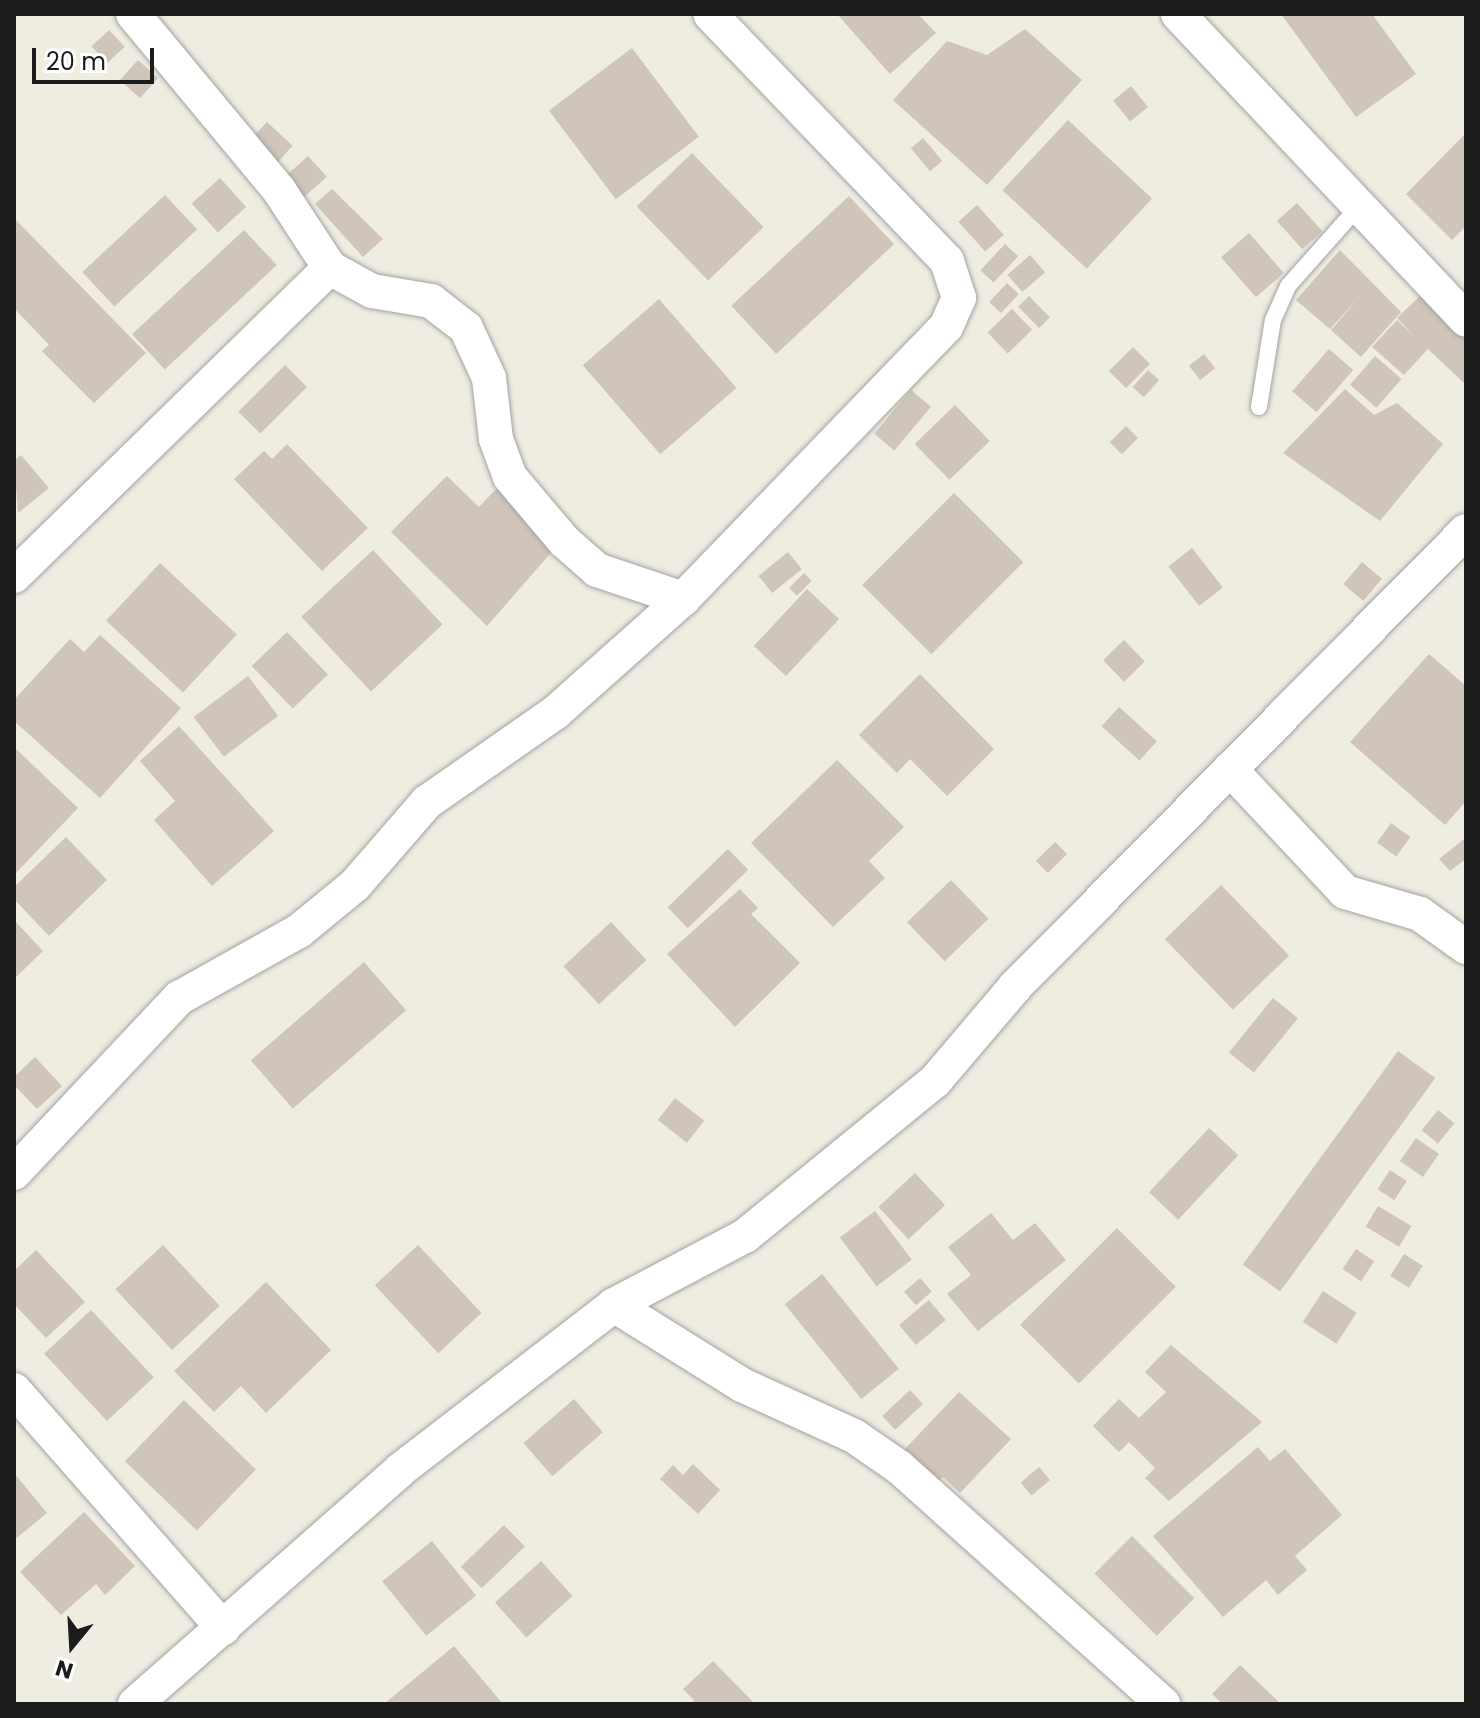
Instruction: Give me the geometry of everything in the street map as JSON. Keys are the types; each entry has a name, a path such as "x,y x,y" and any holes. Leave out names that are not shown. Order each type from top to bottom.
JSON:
{"street":[{"path":"133,14 279,190 330,268 372,291 431,301 466,328 489,378 496,439 510,477 597,570 683,599"},
{"path":"14,1173 179,998 299,931 355,885 427,802 556,712 683,599 946,327 959,298 947,261 710,14"},
{"path":"1178,14 1466,320"},
{"path":"14,576 330,268"},
{"path":"135,1704 400,1470 614,1305 745,1236 857,1149 935,1081 1015,987 1466,531"},
{"path":"1230,769 1345,892 1420,914 1466,947"},
{"path":"614,1305 742,1385 854,1436 899,1467 1163,1704"},
{"path":"14,1390 223,1628"}],"lane":[{"path":"1259,407 1273,320 1288,286 1359,206"}],"building":[{"path":"837,14 918,14 936,33 890,74"},
{"path":"1281,14 1372,14 1416,74 1356,117"},
{"path":"1025,29 1082,80 987,185 893,100 947,41 987,55"},
{"path":"109,30 125,47 107,63 91,46"},
{"path":"632,48 699,137 616,199 549,111"},
{"path":"138,60 158,78 140,98 120,80"},
{"path":"1131,86 1148,107 1130,121 1113,100"},
{"path":"1068,120 1152,198 1087,269 1003,190"},
{"path":"267,122 293,146 276,164 250,140"},
{"path":"1466,133 1466,226 1452,240 1406,194"},
{"path":"923,138 942,161 930,171 911,148"},
{"path":"692,153 764,227 708,281 637,206"},
{"path":"308,156 327,177 303,198 284,177"},
{"path":"220,178 246,207 218,232 192,203"},
{"path":"332,189 383,239 363,257 315,204"},
{"path":"165,195 197,229 114,306 82,272"},
{"path":"849,196 894,244 776,354 731,306"},
{"path":"1297,203 1322,231 1302,249 1277,221"},
{"path":"977,205 1004,235 985,251 958,222"},
{"path":"14,218 146,353 94,403 42,351 49,345 14,308"},
{"path":"244,230 277,265 165,369 132,334"},
{"path":"1249,233 1284,273 1256,297 1221,257"},
{"path":"1005,244 1018,256 994,283 980,270"},
{"path":"1340,250 1401,312 1361,357 1331,330 1361,295 1330,329 1296,300"},
{"path":"1030,255 1045,272 1022,292 1007,275"},
{"path":"1007,283 1019,294 1001,313 989,302"},
{"path":"1424,292 1466,333 1466,385 1428,349 1404,375 1372,347 1397,320 1415,337 1397,318"},
{"path":"1029,296 1050,318 1039,328 1018,306"},
{"path":"659,299 736,388 660,454 583,365"},
{"path":"1012,309 1032,330 1008,353 988,333"},
{"path":"1133,347 1150,364 1126,388 1109,371"},
{"path":"1329,349 1353,370 1316,412 1292,391"},
{"path":"1204,354 1215,368 1200,380 1189,366"},
{"path":"1375,356 1401,379 1376,408 1350,385"},
{"path":"285,365 307,387 260,434 238,412"},
{"path":"1148,370 1159,380 1144,397 1133,387"},
{"path":"1345,389 1374,415 1397,403 1443,444 1380,521 1283,453"},
{"path":"911,390 931,407 894,450 874,434"},
{"path":"955,405 990,441 949,480 915,444"},
{"path":"1126,426 1138,438 1122,454 1110,442"},
{"path":"287,444 368,528 322,571 234,479 264,451 272,459"},
{"path":"21,455 49,488 18,513 14,461"},
{"path":"447,476 479,507 497,488 556,547 487,626 391,532"},
{"path":"954,493 1023,562 931,654 862,585"},
{"path":"1192,548 1223,587 1199,606 1168,566"},
{"path":"373,550 443,625 371,691 301,617"},
{"path":"788,552 802,569 772,593 758,576"},
{"path":"1362,562 1382,579 1363,601 1343,584"},
{"path":"160,563 237,635 183,692 106,621"},
{"path":"804,573 812,581 797,596 789,588"},
{"path":"807,589 839,619 786,676 754,646"},
{"path":"287,632 328,674 293,708 252,666"},
{"path":"100,635 181,708 100,798 14,721 14,700 70,639 84,652"},
{"path":"1124,640 1145,662 1124,682 1103,660"},
{"path":"1429,654 1466,686 1466,801 1445,825 1350,742"},
{"path":"920,674 994,749 947,796 910,759 897,773 859,735"},
{"path":"248,676 278,716 224,757 194,717"},
{"path":"1119,707 1157,741 1140,760 1102,726"},
{"path":"179,726 274,831 212,886 154,820 175,801 140,761"},
{"path":"14,747 78,808 14,875"},
{"path":"837,760 904,827 869,861 885,878 833,927 751,843"},
{"path":"1391,823 1410,837 1396,857 1377,842"},
{"path":"66,837 107,880 49,936 14,899 14,887"},
{"path":"1464,839 1466,859 1450,871 1439,859"},
{"path":"1055,842 1067,854 1048,873 1036,861"},
{"path":"728,849 748,870 688,928 668,907"},
{"path":"951,880 989,919 945,961 907,922"},
{"path":"1221,885 1289,955 1233,1010 1165,939"},
{"path":"740,889 758,908 751,914 800,963 735,1027 667,954"},
{"path":"14,920 43,951 14,979"},
{"path":"611,922 646,960 599,1004 563,966"},
{"path":"364,962 406,1010 293,1109 251,1060"},
{"path":"1273,998 1298,1018 1254,1073 1229,1052"},
{"path":"1398,1051 1435,1078 1280,1292 1243,1265"},
{"path":"35,1057 62,1086 37,1109 14,1085 14,1077"},
{"path":"675,1098 704,1121 687,1143 658,1120"},
{"path":"1438,1110 1454,1123 1438,1143 1422,1130"},
{"path":"1209,1128 1238,1155 1178,1220 1149,1192"},
{"path":"1416,1138 1439,1154 1423,1177 1400,1161"},
{"path":"1390,1170 1407,1181 1394,1200 1377,1189"},
{"path":"915,1173 945,1205 908,1239 878,1207"},
{"path":"1378,1206 1411,1226 1399,1247 1366,1227"},
{"path":"875,1211 912,1260 877,1286 840,1237"},
{"path":"991,1213 1013,1240 1035,1223 1066,1260 978,1331 947,1294 971,1275 948,1247"},
{"path":"1117,1228 1176,1287 1079,1384 1020,1325"},
{"path":"163,1245 220,1306 172,1350 115,1289"},
{"path":"418,1245 481,1313 438,1353 375,1285"},
{"path":"1356,1249 1374,1261 1361,1281 1343,1269"},
{"path":"36,1250 85,1302 46,1338 14,1304 14,1271"},
{"path":"1404,1254 1423,1266 1409,1288 1390,1276"},
{"path":"822,1274 899,1369 861,1399 785,1304"},
{"path":"920,1278 932,1292 916,1305 904,1292"},
{"path":"266,1282 331,1350 266,1413 241,1386 214,1412 174,1371"},
{"path":"1323,1291 1357,1313 1336,1344 1303,1322"},
{"path":"929,1300 946,1320 916,1345 899,1325"},
{"path":"91,1310 154,1377 107,1421 44,1354"},
{"path":"1171,1345 1262,1422 1169,1501 1145,1478 1155,1468 1129,1442 1119,1452 1093,1426 1119,1399 1139,1418 1166,1392 1145,1372"},
{"path":"910,1390 923,1404 895,1430 882,1416"},
{"path":"959,1392 1011,1439 960,1493 943,1477 938,1482 903,1451"},
{"path":"574,1399 603,1432 552,1476 523,1443"},
{"path":"184,1400 256,1469 197,1531 125,1461"},
{"path":"1258,1447 1270,1461 1285,1449 1342,1515 1295,1556 1307,1570 1278,1595 1266,1580 1223,1617 1153,1536"},
{"path":"693,1464 720,1490 698,1514 660,1479 673,1465 683,1475"},
{"path":"1039,1467 1050,1480 1032,1495 1021,1482"},
{"path":"14,1473 47,1513 14,1540"},
{"path":"84,1512 135,1566 105,1595 96,1584 61,1615 20,1572"},
{"path":"504,1525 525,1547 482,1588 461,1567"},
{"path":"1132,1536 1194,1598 1157,1636 1095,1573"},
{"path":"432,1541 476,1595 426,1636 382,1581"},
{"path":"541,1561 572,1596 526,1637 495,1602"},
{"path":"454,1646 503,1704 384,1704"},
{"path":"713,1661 755,1704 691,1704 694,1700 683,1689"},
{"path":"1240,1665 1281,1704 1223,1704 1212,1694"}]}
